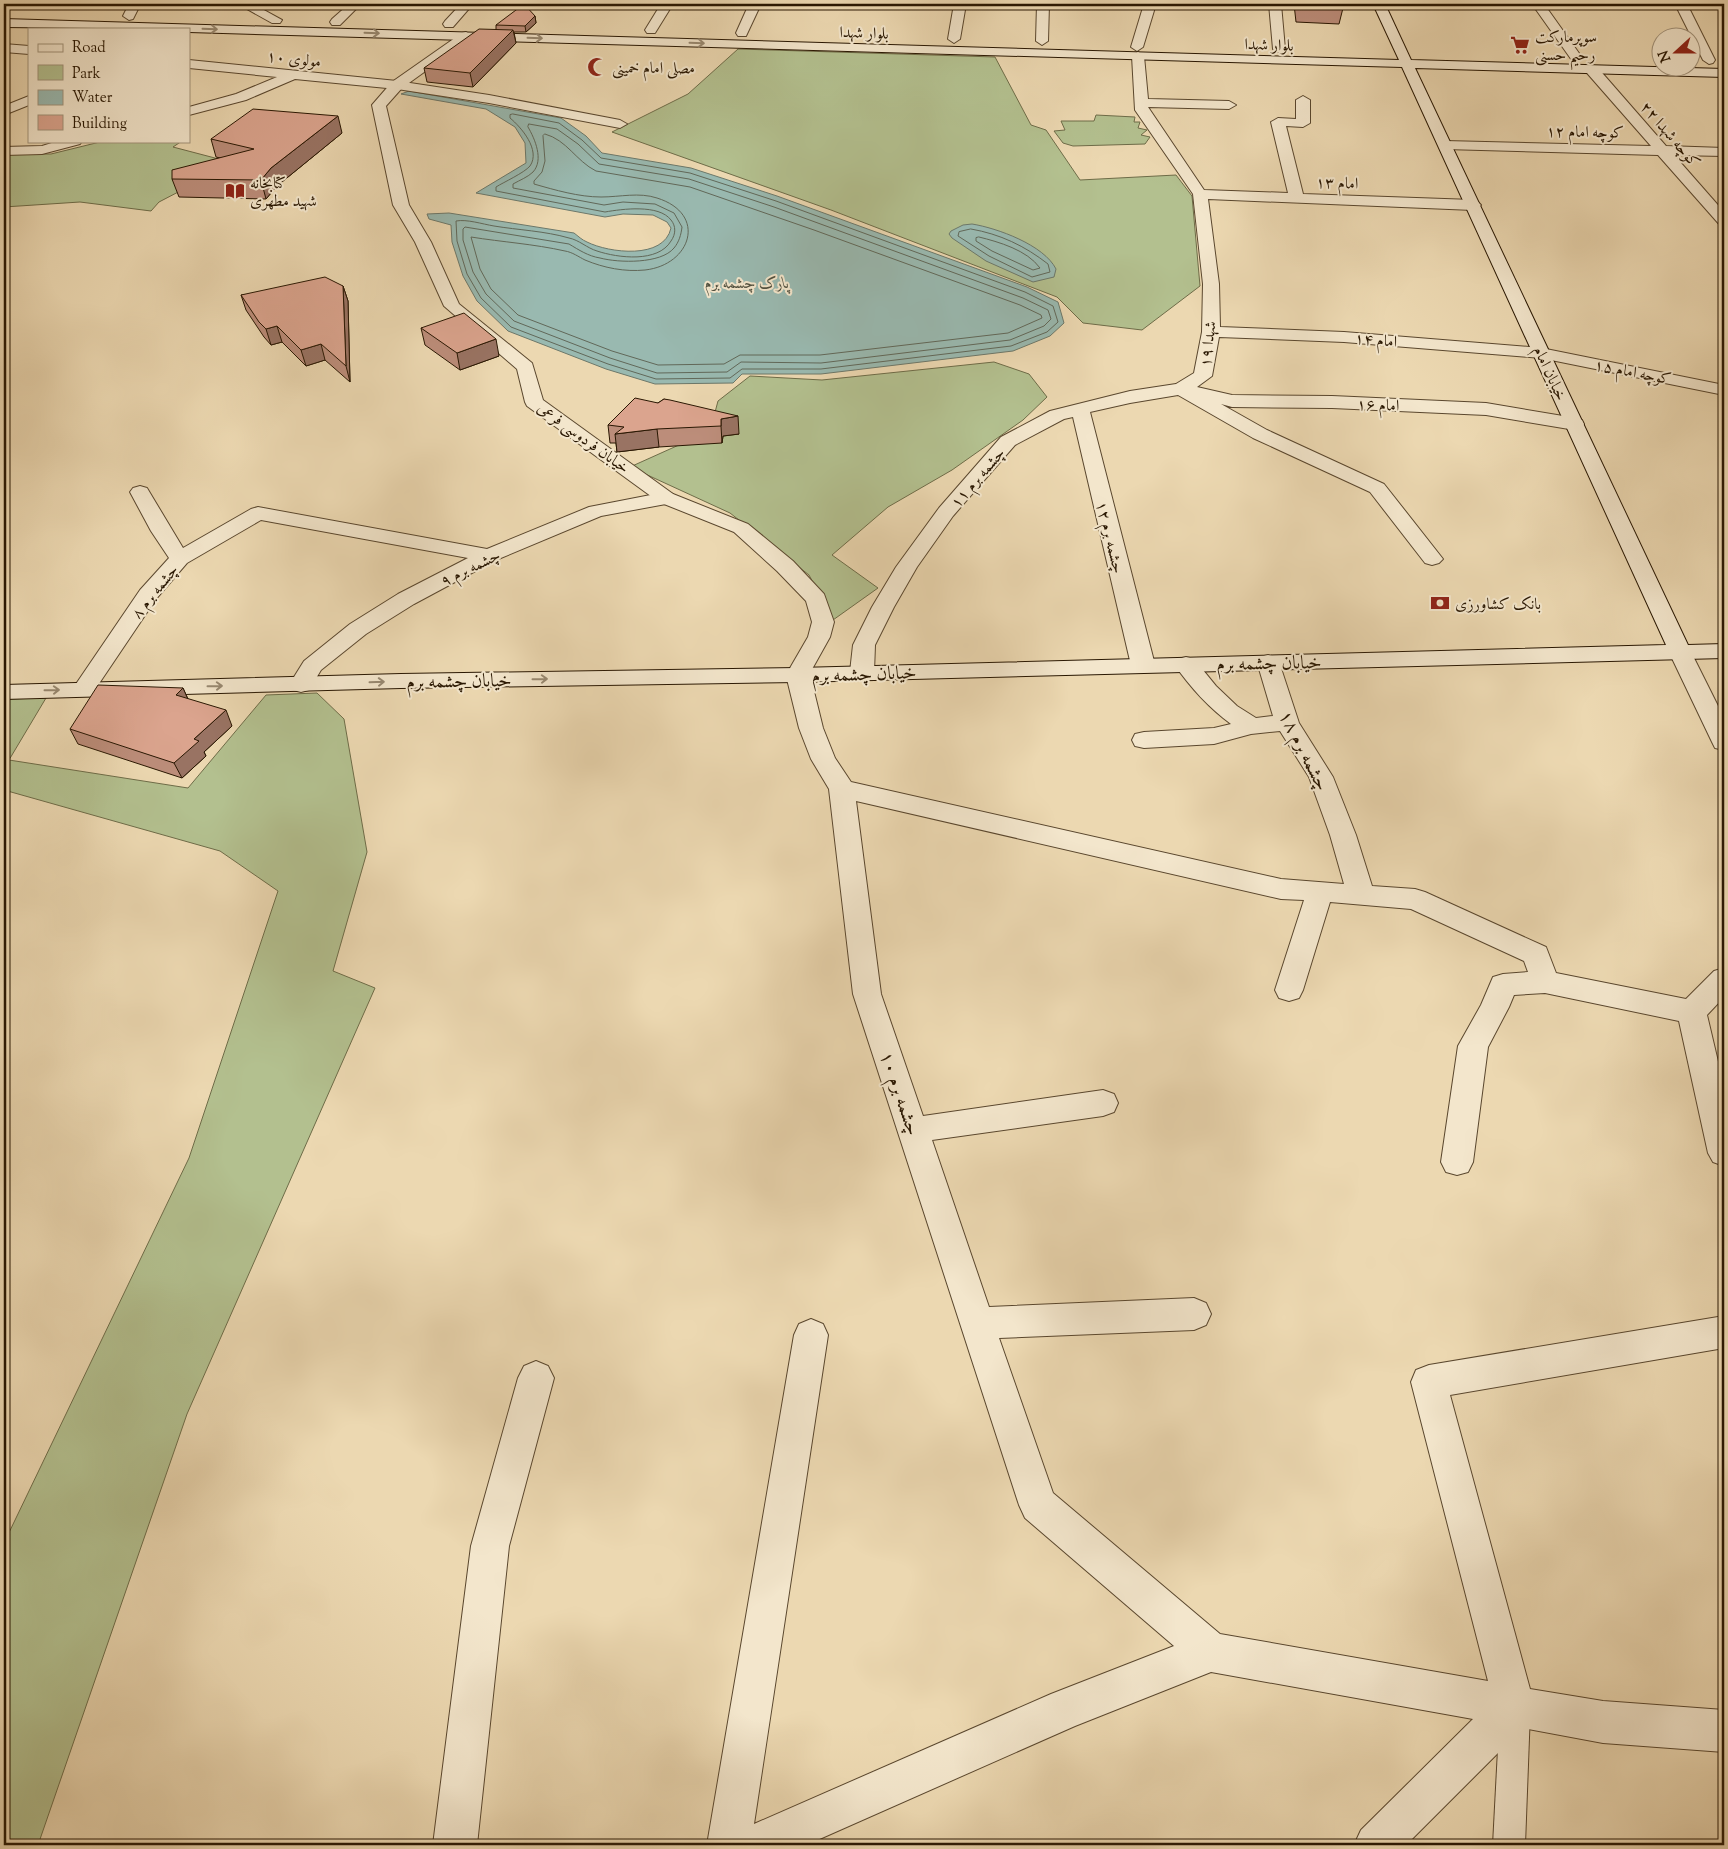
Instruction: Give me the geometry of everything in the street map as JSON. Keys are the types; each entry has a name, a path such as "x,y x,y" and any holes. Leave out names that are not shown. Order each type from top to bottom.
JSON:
{"street":[{"path":"244,4 276,20"},
{"path":"336,22 354,4"},
{"path":"449,24 467,4"},
{"path":"651,30 667,4"},
{"path":"742,33 755,4"},
{"path":"954,39 960,4"},
{"path":"1042,41 1043,4"},
{"path":"1137,51 1150,4"},
{"path":"1275,4 1279,49"},
{"name":"خیابان امام","path":"1379,4 1406,56 1541,353 1680,652 1724,742"},
{"path":"1538,4 1580,56 1556,55"},
{"path":"1680,4 1709,60"},
{"name":"بلوار شهدا","path":"4,12 129,10 276,20 1042,41 1137,51 1279,49 1406,56 1592,70 1724,74"},
{"name":"بلوار شهدا","path":"4,23 182,28"},
{"name":"بلوار شهدا","path":"190,28 879,49 1406,56"},
{"name":"خیابان فردوسی فرعی","path":"466,36 397,85 379,105 401,205 423,242 452,306 526,367 534,402 666,498 741,528 785,566 816,599 823,622 819,637 798,675"},
{"path":"879,49 895,44 898,41 889,37"},
{"path":"4,48 28,50"},
{"name":"شهدا ۱۹","path":"1137,51 1142,110 1200,194 1211,284 1211,332 1203,376 1181,389 1260,434 1377,488 1432,559"},
{"path":"1700,60 1724,60"},
{"name":"مولوی ۱۰","path":"190,64 397,85 489,99 620,124"},
{"name":"کوچه شهدا ۲۲","path":"1592,70 1724,222"},
{"path":"190,111 241,97 296,74"},
{"path":"4,111 28,100"},
{"path":"1297,198 1278,122 1303,122 1303,100"},
{"path":"1141,103 1229,105"},
{"path":"4,151 42,150 70,142"},
{"name":"کوچه امام ۱۲","path":"1445,145 1724,152"},
{"name":"امام ۱۳","path":"1200,194 1473,205"},
{"name":"امام ۱۴","path":"1211,332 1344,336 1541,353"},
{"name":"کوچه امام ۱۵","path":"1541,353 1724,390"},
{"name":"چشمه برم ۱۱","path":"862,672 864,645 883,607 907,567 946,512 1008,441 1050,419 1080,409 1130,396 1181,389"},
{"name":"امام ۱۶","path":"1181,389 1232,401 1332,402 1486,409 1575,424"},
{"name":"چشمه برم ۱۲","path":"1080,409 1143,665"},
{"name":"چشمه برم ۸","path":"84,689 148,595 180,559 161,531 140,492"},
{"name":"چشمه برم ۹","path":"301,684 312,666 358,629 406,599 490,556 596,511 666,498"},
{"path":"180,559 258,513 490,556"},
{"name":"خیابان چشمه برم","path":"4,692 401,681 798,675 1724,652"},
{"name":"چشمه برم ۱۸","path":"1268,662 1287,722 1321,776 1344,835 1361,895"},
{"path":"1186,664 1208,691 1230,711 1251,726"},
{"name":"چشمه برم ۱۰","path":"798,675 811,728 823,760 842,789 867,994 1038,1506 1211,1652"},
{"path":"1144,740 1214,736 1251,726 1287,722"},
{"path":"842,789 1281,889 1415,899 1536,954 1545,982"},
{"path":"1289,990 1320,892"},
{"path":"1692,1012 1724,979"},
{"path":"1457,1162 1473,1046 1495,1007 1503,985 1545,982 1692,1012"},
{"path":"1692,1012 1724,1153"},
{"path":"913,1130 1103,1103"},
{"path":"978,1323 1194,1314"},
{"path":"1515,1707 1430,1382 1724,1332"},
{"path":"729,1845 811,1335"},
{"path":"455,1845 490,1546 536,1378"},
{"path":"757,1845 1066,1709 1211,1652 1603,1722 1724,1731"},
{"path":"1376,1845 1515,1707"}],"lane":[{"path":"1509,1845 1515,1707"}],"green space":[{"path":"738,49 995,57 1031,125 1046,130 1080,180 1176,175 1192,196 1200,286 1142,330 1083,323 1057,297 831,210 612,132 688,94"},
{"path":"1096,115 1135,117 1134,122 1140,122 1138,128 1147,130 1141,135 1150,137 1145,144 1073,146 1063,143 1054,131 1065,130 1061,121 1094,121"},
{"path":"100,142 180,142 173,147 234,163 159,202 151,211 80,202 4,207 4,154 51,154"},
{"path":"994,362 1029,374 1047,397 1023,420 952,470 888,507 832,555 878,588 833,620 809,575 730,513 630,467 710,431 718,401 750,376 822,380"},
{"path":"317,693 344,719 367,852 333,971 375,988 187,1414 38,1845 4,1845 4,1543 189,1158 278,891 220,851 4,790 4,699 46,698 9,760 188,788 266,695"}],"water":[{"name":"پارک چشمه برم","path":"409,91 561,118 586,136 602,153 691,168 777,196 1027,287 1058,302 1064,323 1050,336 1013,351 821,374 742,374 733,383 655,384 606,369 508,331 477,301 463,276 452,242 451,225 429,219 427,214 449,213 574,233 583,240 597,246 621,251 635,251 658,245 666,238 671,228 667,222 653,215 623,214 605,217 476,193 526,163 525,143 515,127 486,109 401,94"},
{"path":"972,224 994,229 1031,245 1050,260 1056,269 1054,277 1033,282 986,261 949,234 963,225"}],"building":[{"path":"524,4 535,16 525,26 496,25"},
{"path":"479,29 513,30 470,73 424,68"},
{"path":"253,109 338,116 271,168 261,180 172,179 172,170 254,149 211,139"},
{"path":"325,277 343,286 346,366 321,344 301,350 277,326 266,329 241,295"},
{"path":"464,313 496,339 457,353 421,328"},
{"path":"635,398 658,403 664,399 670,400 738,416 721,419 721,426 657,429 615,434 624,427 608,425"},
{"path":"98,685 183,688 176,695 226,710 194,739 199,741 174,763 70,729"}],"place":[{"name":"سوپرمارکت رحیم حسنی","path":"1520,45"},
{"name":"مصلی امام خمینی","path":"597,67"},
{"name":"کتابخانه شهید مطهری","path":"235,191"},
{"name":"بانک کشاورزی","path":"1440,603"}]}
